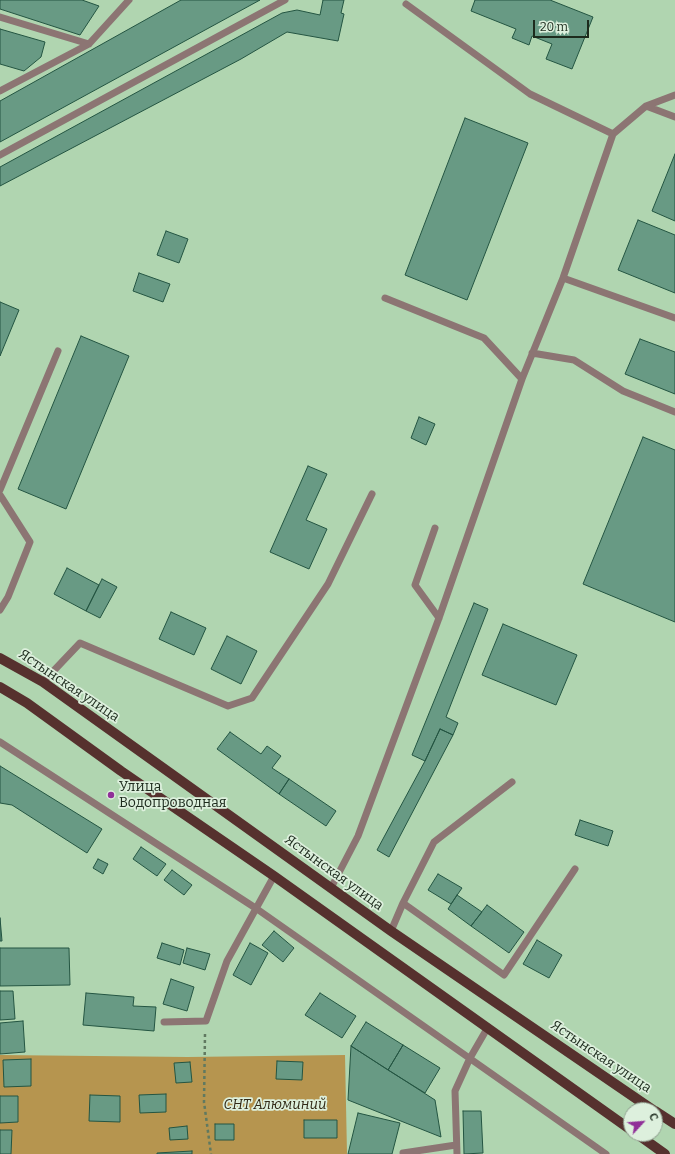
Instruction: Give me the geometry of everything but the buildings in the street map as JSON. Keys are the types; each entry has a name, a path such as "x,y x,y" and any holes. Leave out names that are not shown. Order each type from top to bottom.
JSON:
{"main road":[{"name":"Ястынская улица","path":"0,658 43,682 391,931 641,1102"},
{"path":"0,687 34,707 121,770 488,1027 623,1124"},
{"name":"Ястынская улица","path":"663,1117 675,1124"},
{"path":"648,1142 664,1154"}],"lane":[{"path":"0,84 3,90 89,44 129,0"},
{"path":"0,155 285,0"},
{"path":"406,4 530,94 613,134"},
{"path":"0,17 89,44"},
{"path":"331,888 358,836 439,618 522,379 563,278 613,134 646,106 675,95"},
{"path":"646,106 675,117"},
{"path":"563,278 675,318"},
{"path":"385,298 484,338 522,379"},
{"path":"0,490 58,350"},
{"path":"532,353 574,360 623,390 675,412"},
{"path":"43,682 80,643 228,706 252,698 328,584 372,494"},
{"path":"0,495 30,542 8,597 0,610"},
{"path":"434,528 415,585 439,618"},
{"path":"0,742 257,909 606,1154"},
{"path":"391,931 403,903 434,842 512,782"},
{"path":"403,903 504,975 575,869"},
{"path":"164,1022 206,1021 227,961 274,876"},
{"path":"457,1154 454,1091 470,1058 488,1027"},
{"path":"403,1153 456,1145"}],"path":[{"path":"206,1021 204,1039 204,1102 211,1154"}],"green space":[{"name":"СНТ Алюминий","path":"0,1055 188,1057 345,1055 347,1154 0,1154"}],"place":[{"name":"Улица Водопроводная","path":"111,795"}]}
